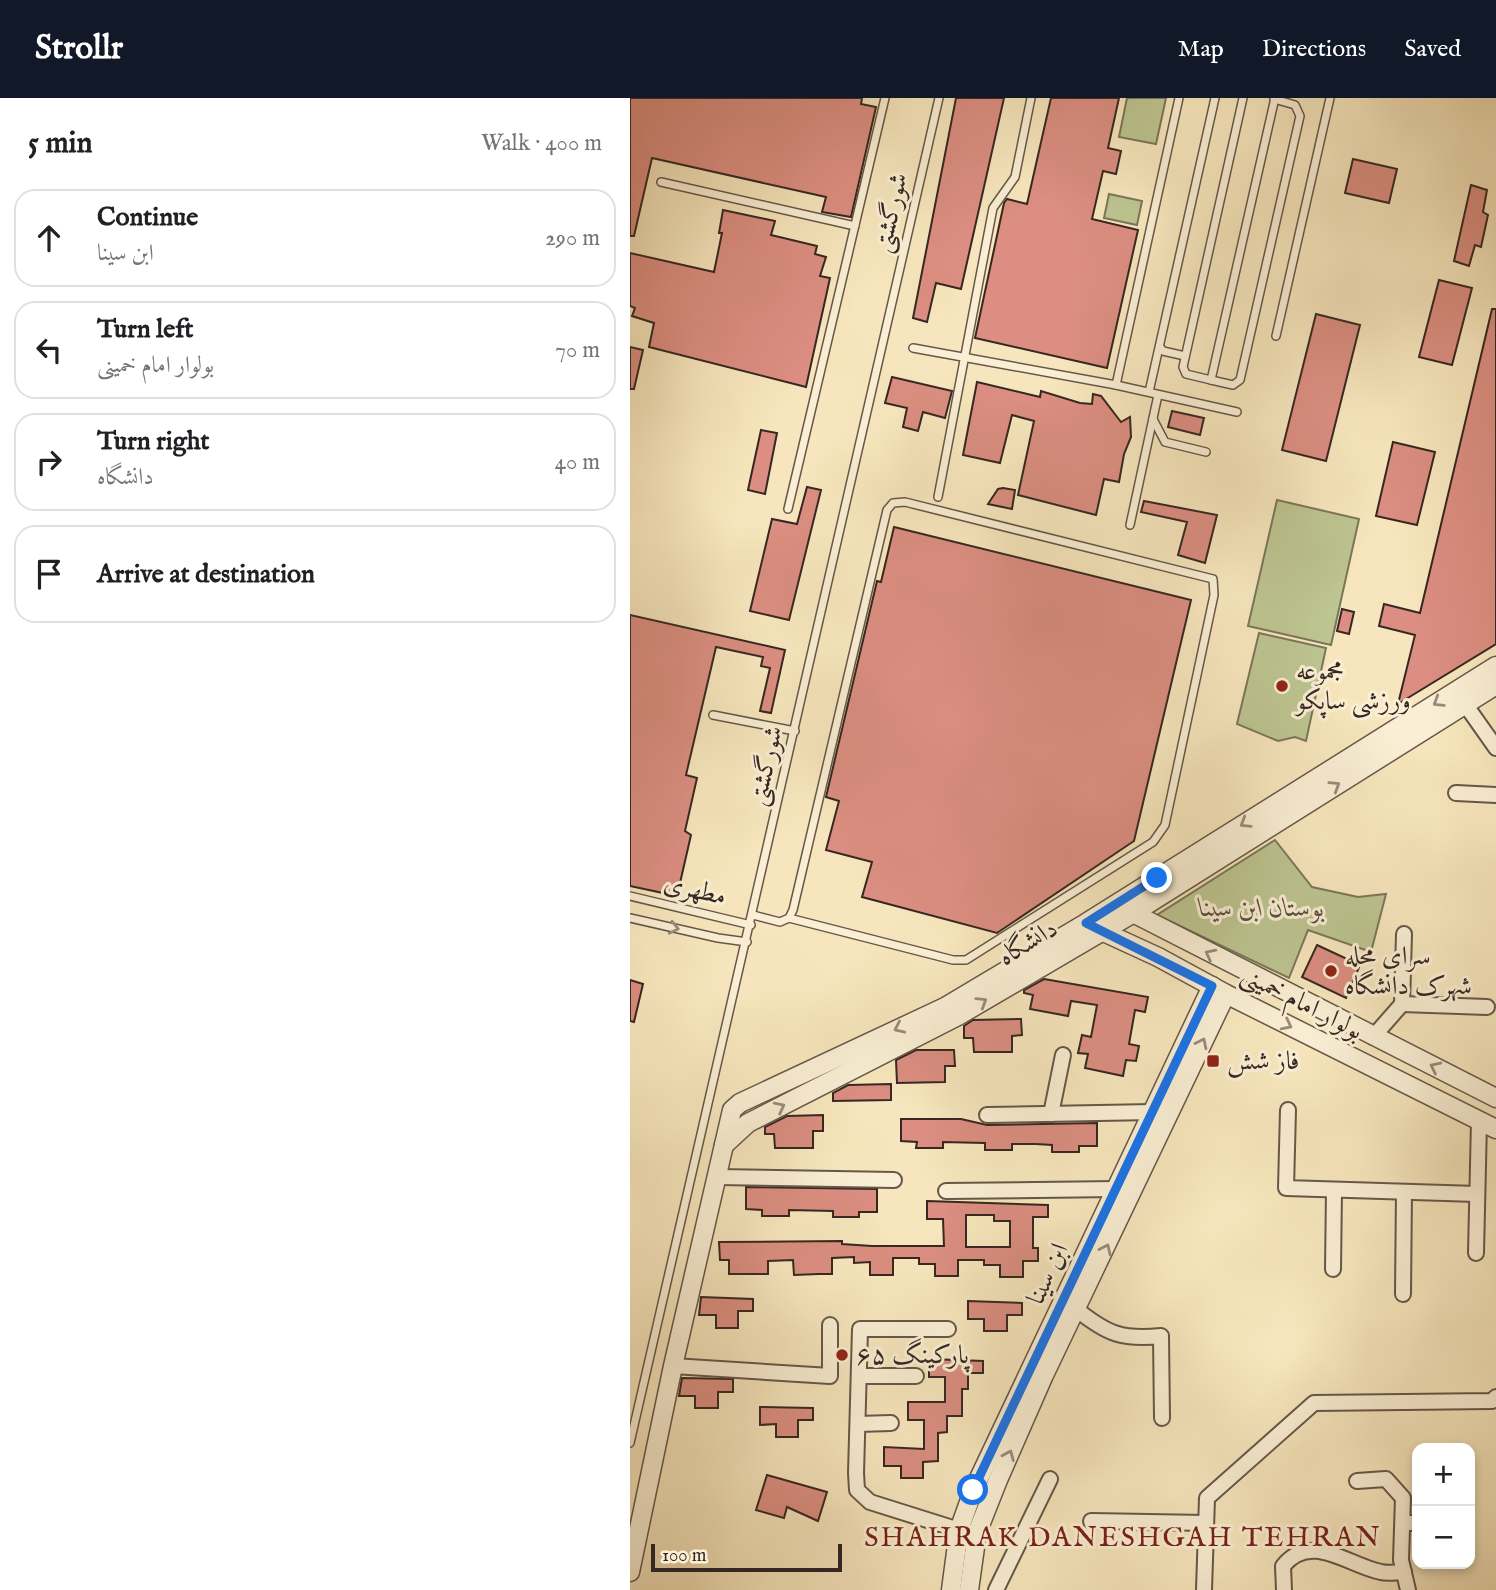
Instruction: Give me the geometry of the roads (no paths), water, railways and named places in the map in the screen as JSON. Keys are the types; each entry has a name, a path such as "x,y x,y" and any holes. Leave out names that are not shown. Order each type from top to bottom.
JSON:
{"street":[{"name":"دانشگاه","path":"724,1145 748,1123 958,1016 1093,927 1116,904 1496,666"},
{"name":"دانشگاه","path":"724,1145 732,1110 740,1103 945,1007 1093,927 1132,914 1496,685"},
{"path":"1465,704 1496,748"},
{"path":"1456,793 1496,795"},
{"name":"بولوار امام خمینی","path":"1116,904 1496,1098"},
{"name":"بولوار امام خمینی","path":"1093,927 1158,957 1496,1129"},
{"path":"1373,1037 1402,1004 1404,934"},
{"name":"ابن سینا","path":"951,1590 959,1530 973,1490 1153,1112 1219,990"},
{"name":"ابن سینا","path":"969,1590 977,1533 1044,1375 1219,990"},
{"path":"1402,1004 1487,1007"},
{"path":"1051,1114 1063,1055"},
{"path":"1288,1110 1286,1188 1477,1194"},
{"path":"987,1115 1153,1112"},
{"path":"1476,1253 1479,1121"},
{"path":"630,1572 673,1366 724,1145"},
{"path":"717,1177 894,1180"},
{"path":"946,1191 1117,1189"},
{"path":"1333,1269 1334,1190"},
{"path":"1402,1294 1404,1192"},
{"path":"1076,1309 1097,1326 1120,1337 1161,1336 1162,1418"},
{"path":"673,1366 830,1376 830,1325"},
{"path":"948,1329 860,1329 857,1490 870,1502 959,1530"},
{"path":"859,1376 916,1376"},
{"path":"1204,1590 1207,1498 1314,1403 1492,1401 1496,1397"},
{"path":"858,1424 891,1423"},
{"path":"996,1590 1050,1479"},
{"path":"1357,1481 1386,1479 1403,1498 1410,1523 1401,1560 1408,1590"},
{"path":"1091,1521 1206,1524"},
{"path":"1284,1590 1283,1566 1290,1558 1304,1551 1337,1554 1384,1573 1404,1572"}],"lane":[{"path":"788,509 885,98"},
{"name":"شورگشتی","path":"630,1443 939,98"},
{"path":"939,497 963,357 993,208 1015,177 1031,98"},
{"path":"1116,385 1179,98"},
{"path":"1149,392 1215,98"},
{"path":"1211,380 1274,99 1295,105 1300,117 1240,380 1233,386 1186,374 1183,367 1185,356 1244,98"},
{"path":"1276,336 1330,98"},
{"path":"661,182 855,226"},
{"path":"1160,347 1163,351 1185,356"},
{"path":"913,348 1116,385 1237,412"},
{"path":"1130,525 1158,395"},
{"path":"1153,418 1165,442 1206,452"},
{"path":"753,915 780,922 789,918 953,960 966,960 1153,842 1165,825 1214,595 1213,579 905,502 893,503 887,510 789,918"},
{"path":"713,715 795,731"},
{"name":"مطهری","path":"630,896 751,925"},
{"name":"مطهری","path":"630,918 747,942"}],"place":[{"name":"مجموعه ورزشی ساپکو","path":"1282,686"},
{"name":"سرای محله شهرک دانشگاه","path":"1331,971"},
{"name":"فاز شش","path":"1213,1061"},
{"name":"پارکینگ ۶۵","path":"842,1355"}],"district":[{"name":"SHAHRAK DANESHGAH TEHRAN","path":"1123,1538"}],"park label":[{"name":"بوستان ابن سینا","path":"1262,908"}]}
